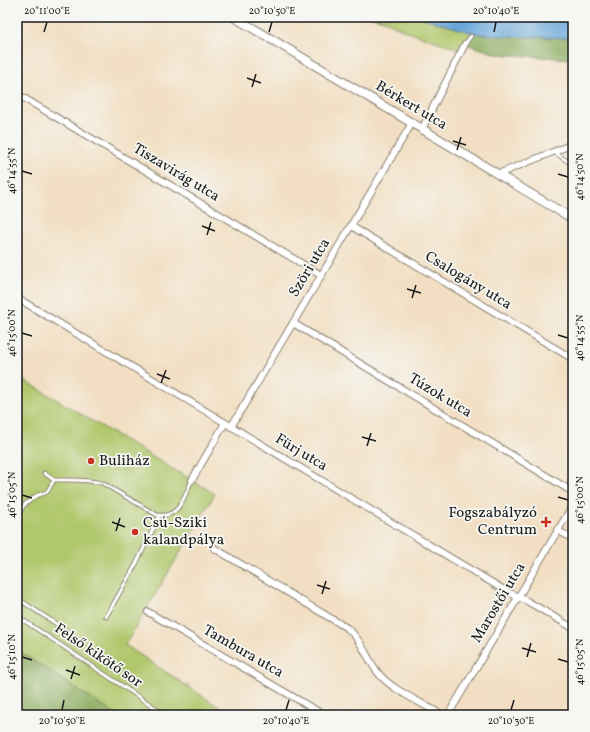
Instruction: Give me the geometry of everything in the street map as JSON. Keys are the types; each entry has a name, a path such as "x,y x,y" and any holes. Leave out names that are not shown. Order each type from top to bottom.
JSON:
{"street":[{"name":"Bérkert utca","path":"234,17 573,219"},
{"path":"422,129 465,44"},
{"name":"Tiszavirág utca","path":"17,94 321,275"},
{"name":"Szöri utca","path":"192,480 293,323 412,123"},
{"path":"498,174 573,144"},
{"name":"Csalogány utca","path":"351,226 573,359"},
{"name":"Fürj utca","path":"17,298 506,591 518,596 573,628"},
{"name":"Túzok utca","path":"293,323 573,492"},
{"name":"Marostői utca","path":"448,715 573,505"},
{"path":"558,530 573,539"},
{"path":"214,548 354,633 379,674 388,682 442,715"},
{"name":"Tambura utca","path":"148,612 324,715"}],"lane":[{"path":"465,44 471,36"},
{"path":"554,152 573,165"},
{"path":"44,473 54,480 77,479 92,480 102,483 160,515 166,516 174,513 192,480"},
{"path":"17,517 24,504 36,496 47,492 54,480"},
{"path":"17,506 22,509"},
{"path":"106,617 143,552 160,515"},
{"path":"17,598 67,631"},
{"name":"Felső kikötő sor","path":"17,616 166,715"}],"green space":[{"path":"372,17 420,17 473,33 502,36 573,38 573,59 497,54 468,44 465,44 459,49 405,31 384,20"},
{"path":"473,33 503,36 573,38 573,59 497,54 465,44"},
{"path":"17,376 215,494 125,645 231,715 116,715 17,650"},
{"path":"17,650 116,715 17,715"}],"water":[{"path":"420,17 573,19 573,38 502,36 473,33"}],"place":[{"name":"Buliház","path":"91,461"},
{"name":"Fogszabályzó Centrum","path":"546,522"},
{"name":"Csú-Sziki kalandpálya","path":"135,532"}]}
